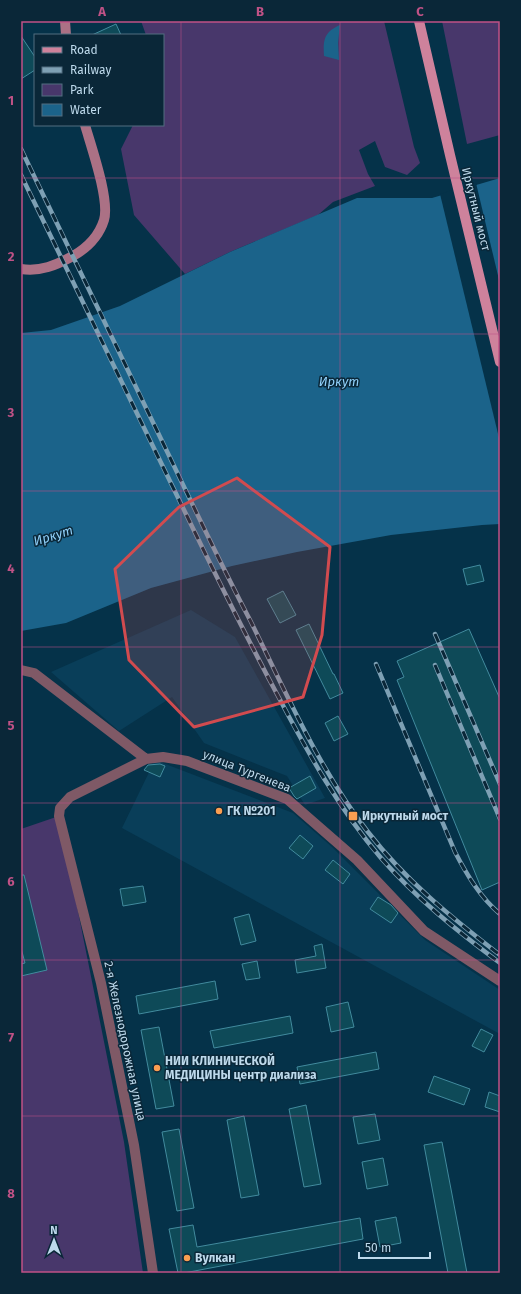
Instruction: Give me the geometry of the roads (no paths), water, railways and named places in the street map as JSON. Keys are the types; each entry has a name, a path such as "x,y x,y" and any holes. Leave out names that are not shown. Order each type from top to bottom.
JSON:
{"main road":[{"name":"Иркутный мост","path":"419,21 500,362"}],"street":[{"path":"65,21 66,34"},
{"path":"21,270 45,268 56,265 84,249 100,232 105,218 104,195 85,126"},
{"path":"21,670 34,673 146,759"},
{"name":"улица Тургенева","path":"146,759 163,757 187,761 287,799 357,860 424,931 500,981"},
{"name":"2-я Железнодорожная улица","path":"146,759 70,797 60,808 59,816 101,983 134,1145 153,1273"}],"water":[{"path":"340,25 338,43 339,60 324,56 324,41 331,31"},
{"name":"Иркут","path":"500,178 500,524 391,535 297,552 232,566 151,588 66,623 21,631 21,333 51,330 120,306 230,252 357,198 432,198"}],"railway":[{"path":"21,149 216,553 318,756 350,807 382,850 430,898 500,955"},
{"path":"21,175 164,470 254,651 325,780 351,820 394,873 438,914 500,963"},
{"path":"435,634 500,784"},
{"path":"376,664 455,852 474,885 500,914"},
{"path":"435,665 500,819"}],"place":[{"name":"ГК №201","path":"219,811"},
{"name":"Иркутный мост","path":"353,816"},
{"name":"НИИ КЛИНИЧЕСКОЙ МЕДИЦИНЫ центр диализа","path":"157,1068"},
{"name":"Вулкан","path":"187,1258"}]}
